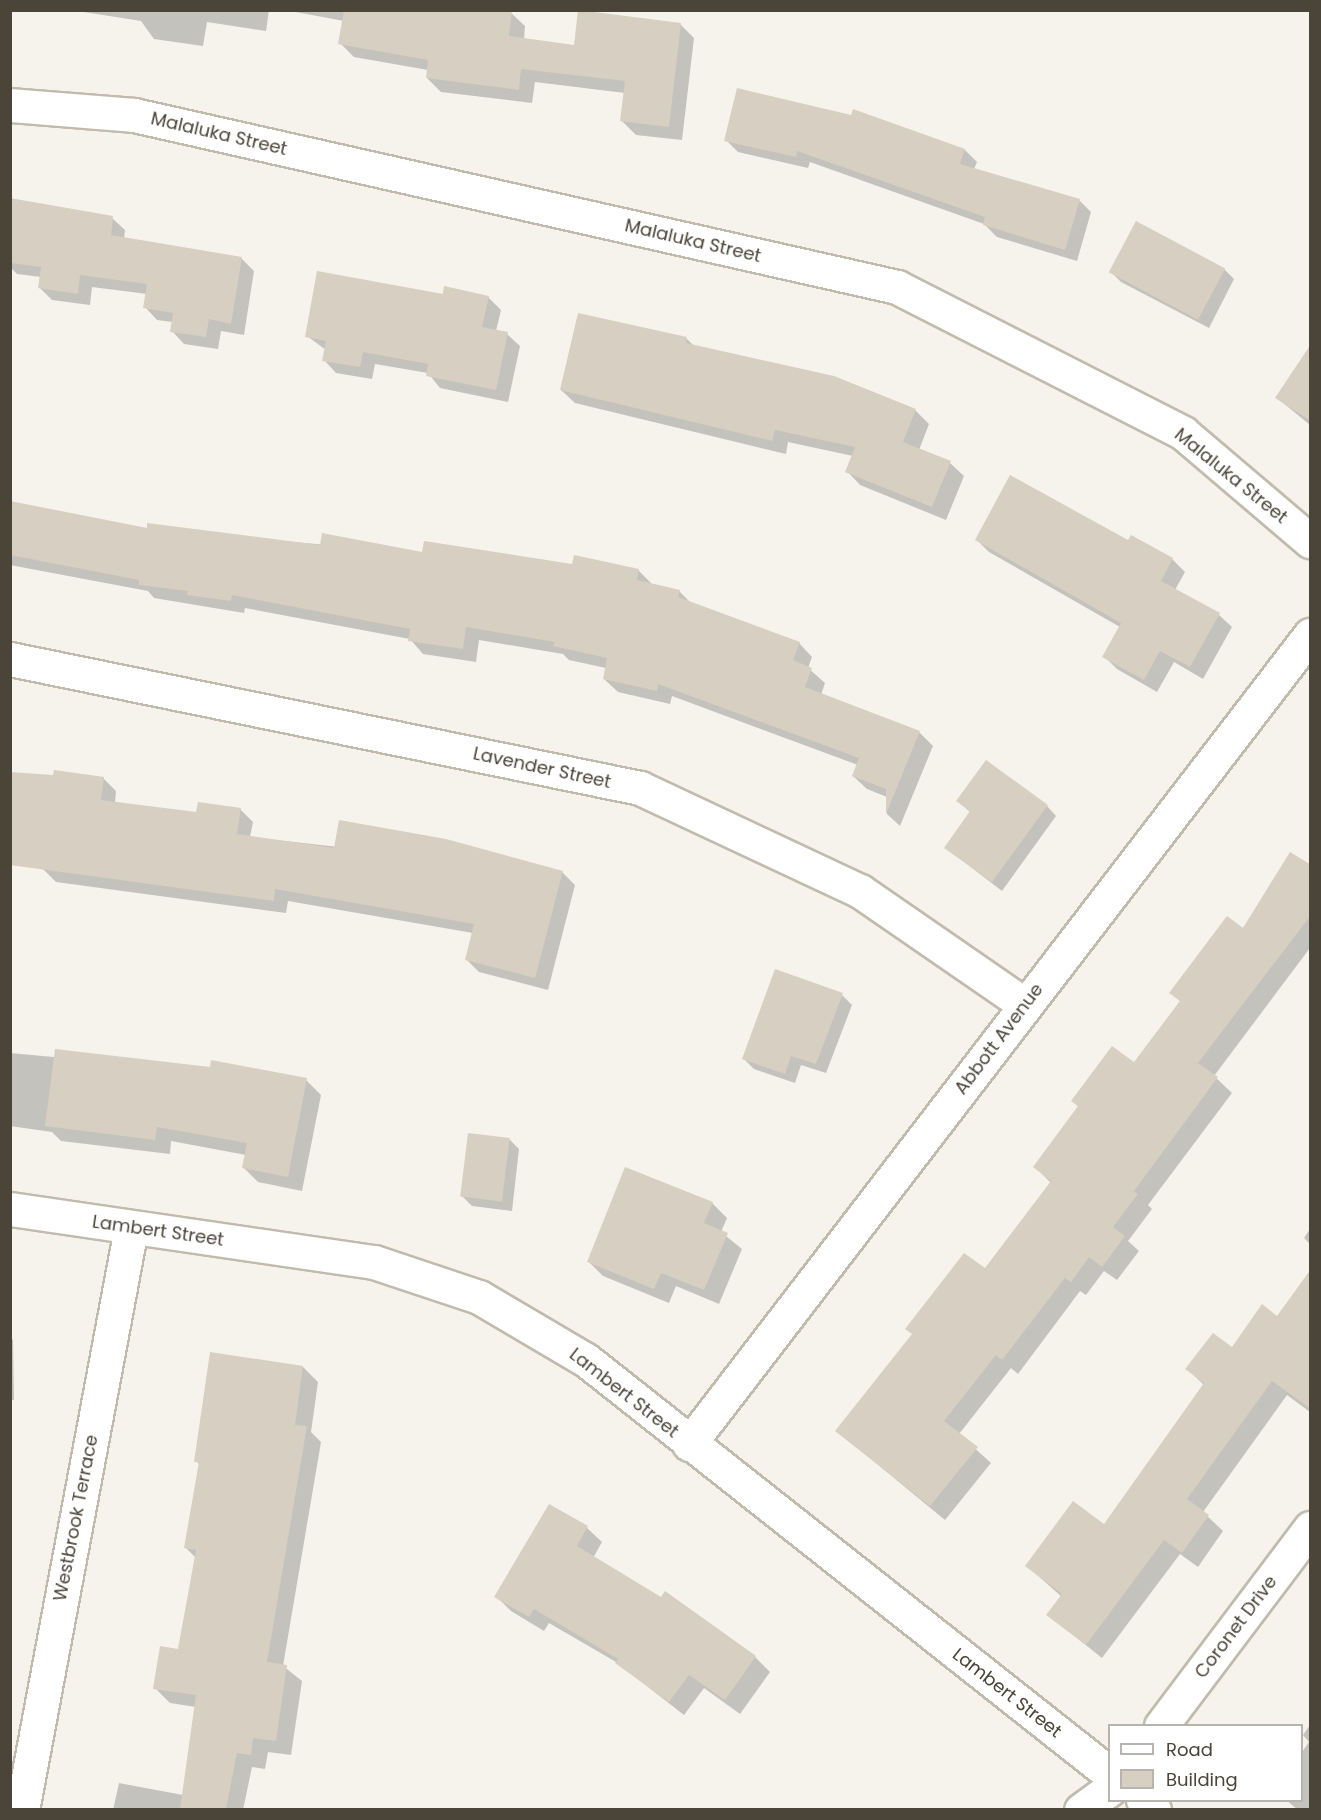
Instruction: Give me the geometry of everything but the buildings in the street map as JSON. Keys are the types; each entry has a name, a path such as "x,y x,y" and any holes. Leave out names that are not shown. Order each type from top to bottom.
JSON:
{"street":[{"name":"Malaluka Street","path":"10,105 134,115 897,286 1183,433 1311,541"},
{"name":"Abbott Avenue","path":"689,1444 1311,635"},
{"name":"Lavender Street","path":"10,659 640,788 860,891 1025,1005"},
{"name":"Lambert Street","path":"10,1209 374,1262 479,1297 586,1360 689,1444 1108,1772"},
{"name":"Westbrook Terrace","path":"22,1809 131,1228"},
{"name":"Coronet Drive","path":"1162,1724 1311,1528"},
{"path":"1081,1809 1108,1790"}]}
